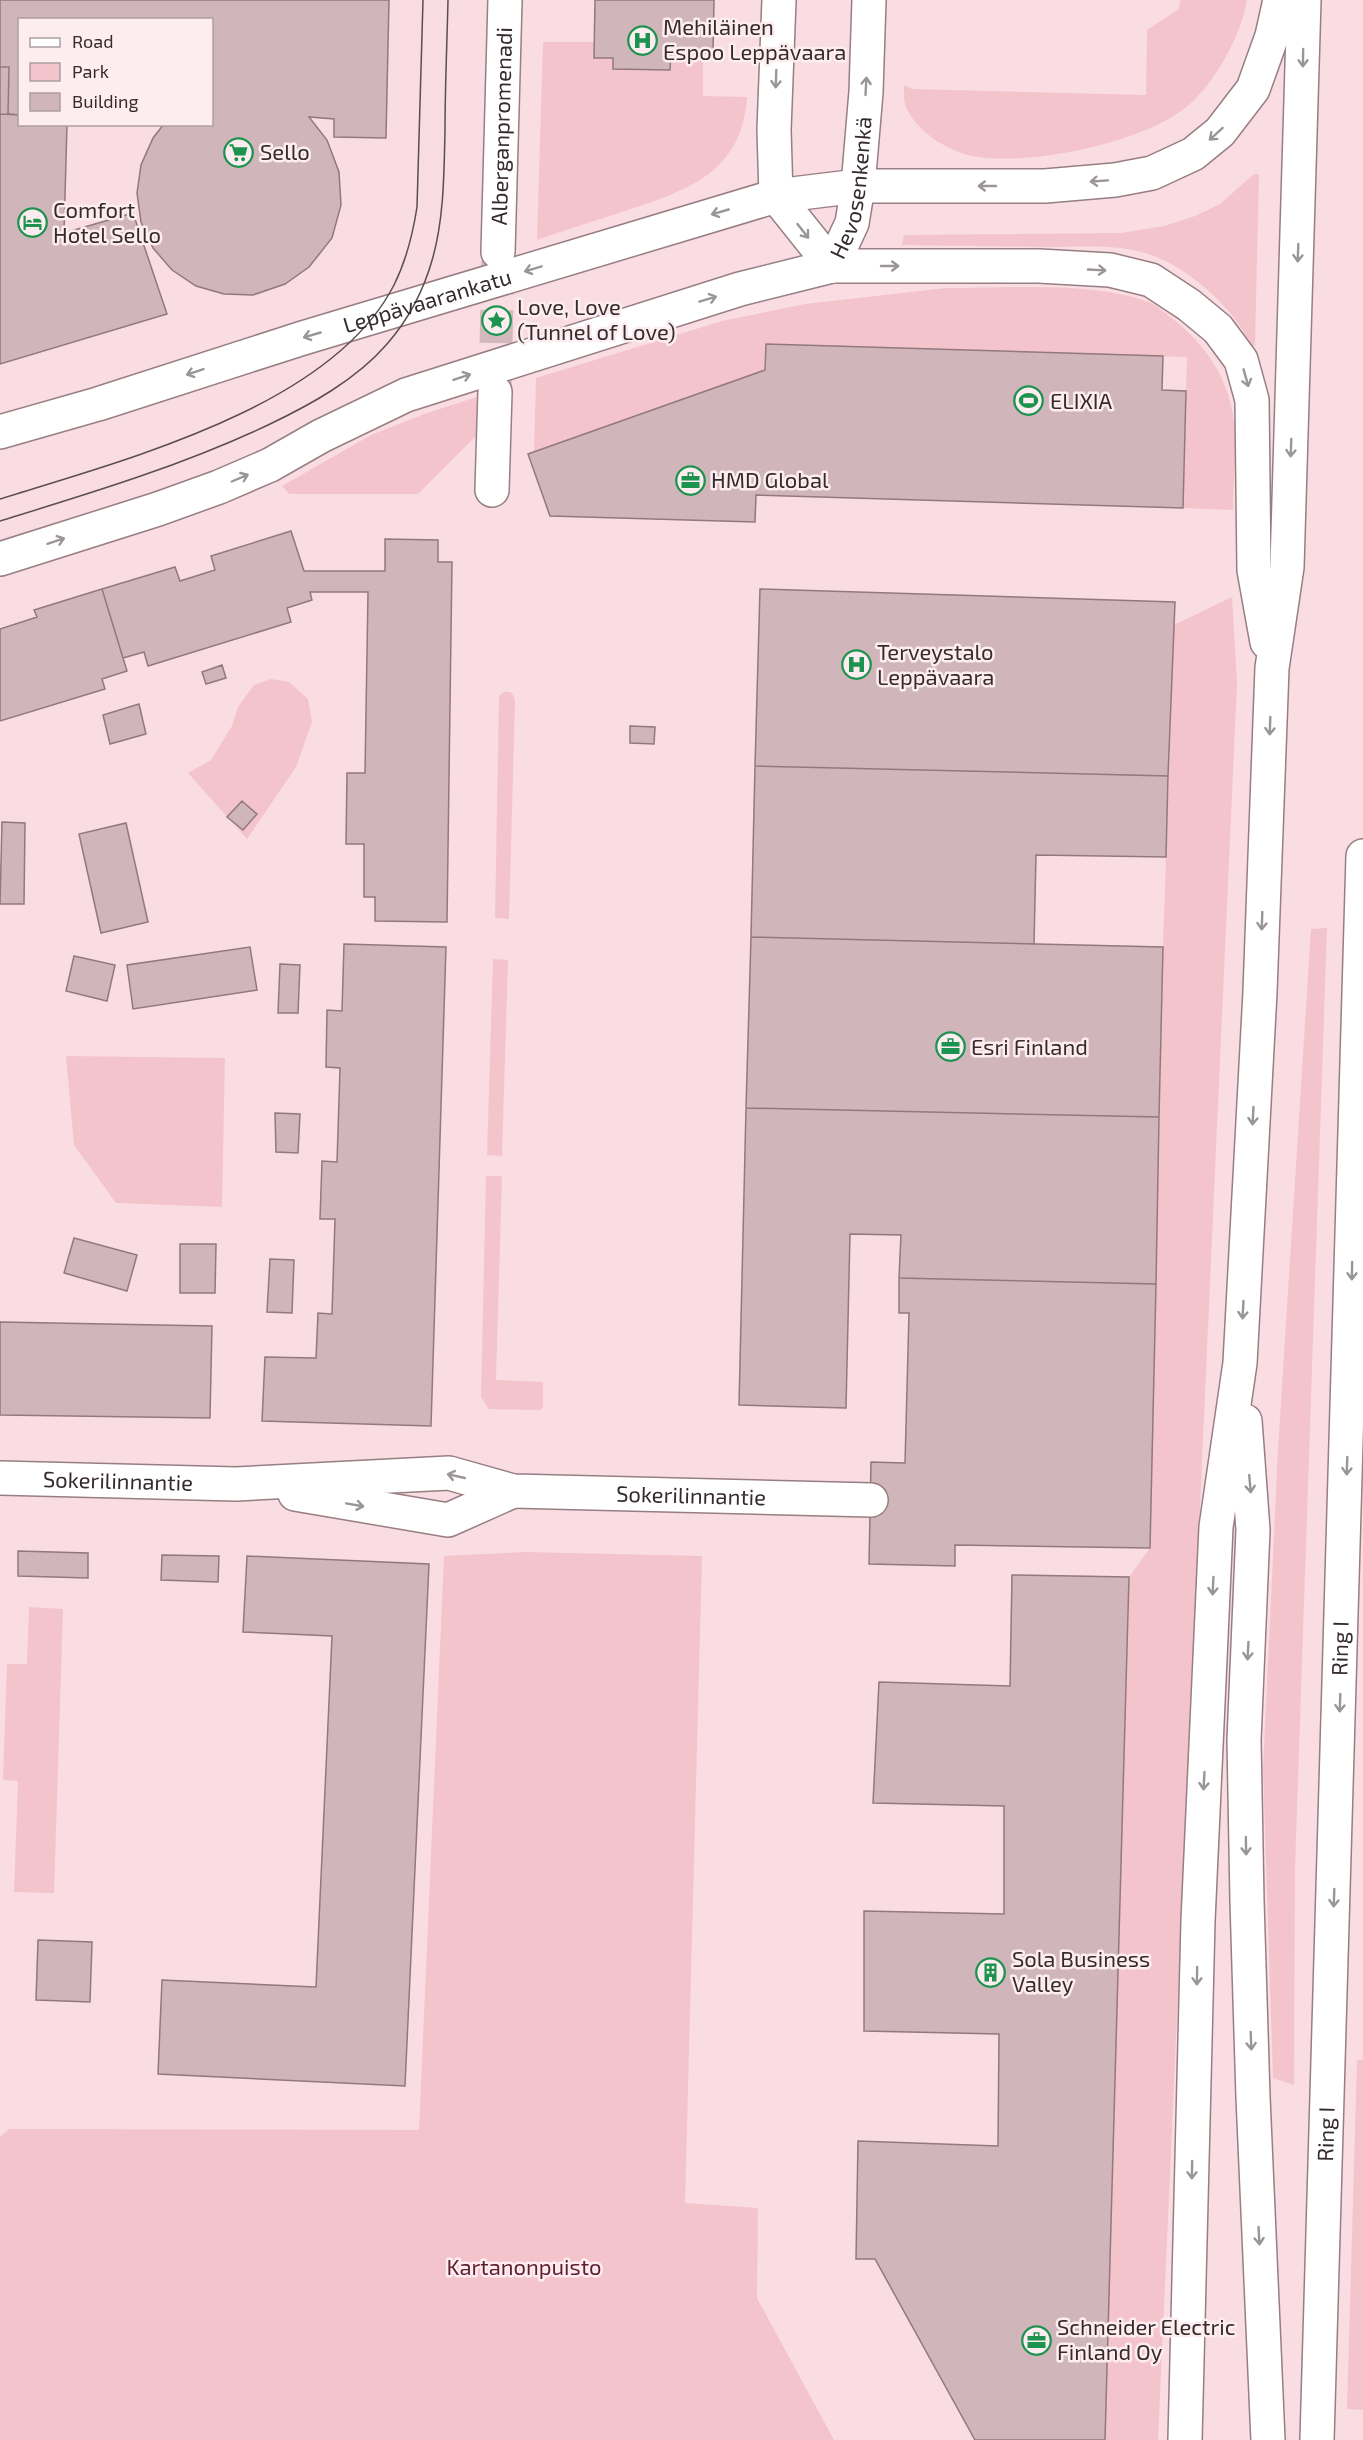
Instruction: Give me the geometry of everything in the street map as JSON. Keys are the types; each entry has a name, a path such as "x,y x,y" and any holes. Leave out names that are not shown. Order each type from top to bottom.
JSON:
{"main road":[{"name":"Alberganpromenadi","path":"498,252 505,0"},
{"path":"776,196 774,130 779,0"},
{"name":"Hevosenkenkä","path":"776,196 831,266 852,223 858,186 866,92 869,0"},
{"name":"Leppävaarankatu","path":"0,432 776,196 858,186 1045,186 1115,180 1152,173 1193,154 1220,132 1253,89 1272,36 1280,0"},
{"path":"1185,2440 1198,1921 1216,1527 1240,1363 1260,992 1272,668 1287,567 1304,0"},
{"path":"0,559 158,509 219,487 270,465 321,436 406,395 740,289 831,266 1039,266 1110,270 1151,280 1189,305 1218,329 1241,360 1252,400 1254,570 1272,668"},
{"path":"492,490 495,392"},
{"name":"Ring I","path":"1317,2440 1363,856"},
{"path":"1240,1363 1253,1530 1244,1751 1253,2086 1268,2440"},
{"name":"Sokerilinnantie","path":"0,1478 236,1484 449,1473 513,1491 871,1500"},
{"name":"Sokerilinnantie","path":"236,1484 448,1520 513,1491"}],"green space":[{"path":"1180,0 1247,0 1234,41 1210,82 1191,103 1172,117 1148,129 1090,148 1060,154 1002,159 979,157 958,152 936,141 918,125 905,105 904,85 912,89 1146,95 1147,30 1179,9"},
{"path":"543,42 594,42 594,58 613,58 614,69 670,70 671,52 703,53 703,96 747,97 743,123 735,144 723,161 708,175 690,186 648,203 537,240"},
{"path":"1254,174 1259,174 1255,346 1250,345 1235,319 1212,294 1172,264 1146,253 1105,247 902,245 904,235 1121,233 1164,226 1195,216 1220,204"},
{"path":"1050,287 1105,291 1151,303 1182,326 1213,363 1227,391 1235,434 1233,510 1183,508 1187,357 766,344 765,370 534,452 536,378 722,321 805,304 946,288"},
{"path":"480,396 480,432 418,494 289,494 282,486 371,435 427,413"},
{"path":"1232,597 1237,683 1158,2440 1105,2440 1129,1577 1150,1548 1163,947 1174,625"},
{"path":"271,679 289,682 308,699 312,722 296,767 247,839 188,773 211,760 232,726 238,707 254,685"},
{"path":"504,692 510,692 515,702 509,919 495,918 499,696"},
{"path":"1327,928 1295,1868 1294,2085 1273,2078 1263,1769 1278,1449 1311,929"},
{"path":"493,959 508,960 502,1156 487,1155"},
{"path":"66,1056 225,1058 222,1207 116,1203 74,1145"},
{"path":"486,1176 502,1176 496,1380 543,1382 543,1407 540,1410 489,1409 481,1397"},
{"name":"Kartanonpuisto","path":"525,1552 702,1556 685,2203 758,2208 757,2298 834,2440 0,2440 0,2137 9,2129 419,2130 444,1556"},
{"path":"29,1607 63,1609 54,1893 14,1892 18,1781 3,1780 7,1664 27,1664"},
{"path":"1357,2060 1363,2060 1363,2410 1347,2409"}],"building":[{"name":"Sello","path":"0,0 389,0 386,138 334,137 334,119 309,117 327,140 339,172 341,205 332,238 309,267 285,284 253,295 224,294 196,286 172,270 153,248 141,222 137,193 141,165 153,138 162,126 213,126 213,18 18,18 18,115 0,114"},
{"path":"595,0 714,0 713,53 671,52 670,70 613,69 613,58 594,58"},
{"name":"Comfort Hotel Sello","path":"0,67 9,67 8,114 18,115 18,126 67,126 64,233 133,213 167,314 0,364"},
{"path":"766,344 1163,356 1162,390 1186,391 1183,508 756,495 755,522 550,516 528,454 765,370"},
{"path":"291,531 304,571 385,571 385,539 438,540 438,562 452,562 447,922 375,921 375,897 364,897 364,844 346,844 347,773 365,773 368,592 310,592 312,600 287,608 291,622 148,666 144,652 123,658 102,589 175,567 180,581 215,570 211,556"},
{"path":"102,589 127,671 102,679 105,689 0,721 0,629 37,617 34,610"},
{"path":"760,589 1175,602 1168,776 755,766"},
{"path":"222,665 226,678 206,684 202,672"},
{"path":"139,704 146,734 110,744 103,715"},
{"path":"630,726 655,727 654,744 630,743"},
{"path":"755,766 1168,776 1166,857 1036,855 1034,944 751,937"},
{"path":"242,801 257,814 243,830 227,817"},
{"path":"2,822 25,823 24,904 0,904"},
{"path":"126,823 148,922 101,933 79,834"},
{"path":"751,937 1163,947 1159,1117 746,1108"},
{"path":"344,944 446,947 431,1426 262,1421 265,1357 316,1358 318,1313 332,1314 335,1219 320,1219 322,1161 337,1162 340,1068 326,1067 327,1010 342,1011"},
{"path":"250,947 257,990 133,1009 127,965"},
{"path":"74,956 115,965 107,1001 66,991"},
{"path":"280,964 300,965 298,1013 278,1013"},
{"path":"746,1108 1159,1117 1156,1284 899,1278 901,1235 850,1234 846,1408 739,1405"},
{"path":"275,1113 300,1114 298,1153 276,1152"},
{"path":"74,1238 137,1255 127,1291 64,1273"},
{"path":"180,1244 216,1244 215,1293 180,1293"},
{"path":"270,1259 294,1260 292,1313 267,1312"},
{"path":"899,1278 1156,1284 1150,1548 955,1545 955,1566 869,1564 871,1462 905,1463 909,1313 899,1313"},
{"path":"0,1322 212,1326 210,1418 0,1415"},
{"path":"18,1551 88,1553 88,1578 18,1576"},
{"path":"162,1555 219,1556 218,1582 161,1580"},
{"path":"247,1556 429,1564 405,2086 158,2074 162,1980 316,1987 332,1636 243,1632"},
{"name":"Sola Business Valley","path":"1012,1575 1129,1577 1105,2440 975,2440 875,2259 856,2259 858,2141 998,2146 999,2034 864,2031 864,1911 1004,1914 1004,1806 873,1803 879,1682 1010,1686"},
{"path":"38,1940 92,1942 90,2002 36,2000"}],"tunnel":[{"path":"495,392 498,252"}],"tram line":[{"path":"0,499 162,447 220,424 274,396 323,365 364,328 398,276 409,247 417,207 423,0"},
{"path":"0,521 169,466 268,425 316,400 347,380 387,344 409,314 420,292 437,242 444,179 448,0"}],"place":[{"name":"Mehiläinen Espoo Leppävaara","path":"642,40"},
{"name":"Sello","path":"239,152"},
{"name":"Comfort Hotel Sello","path":"32,223"},
{"name":"Love, Love (Tunnel of Love)","path":"496,320"},
{"name":"ELIXIA","path":"1029,401"},
{"name":"HMD Global","path":"690,480"},
{"name":"Terveystalo Leppävaara","path":"856,665"},
{"name":"Esri Finland","path":"950,1047"},
{"name":"Sola Business Valley","path":"991,1972"},
{"name":"Schneider Electric Finland Oy","path":"1036,2340"}]}
